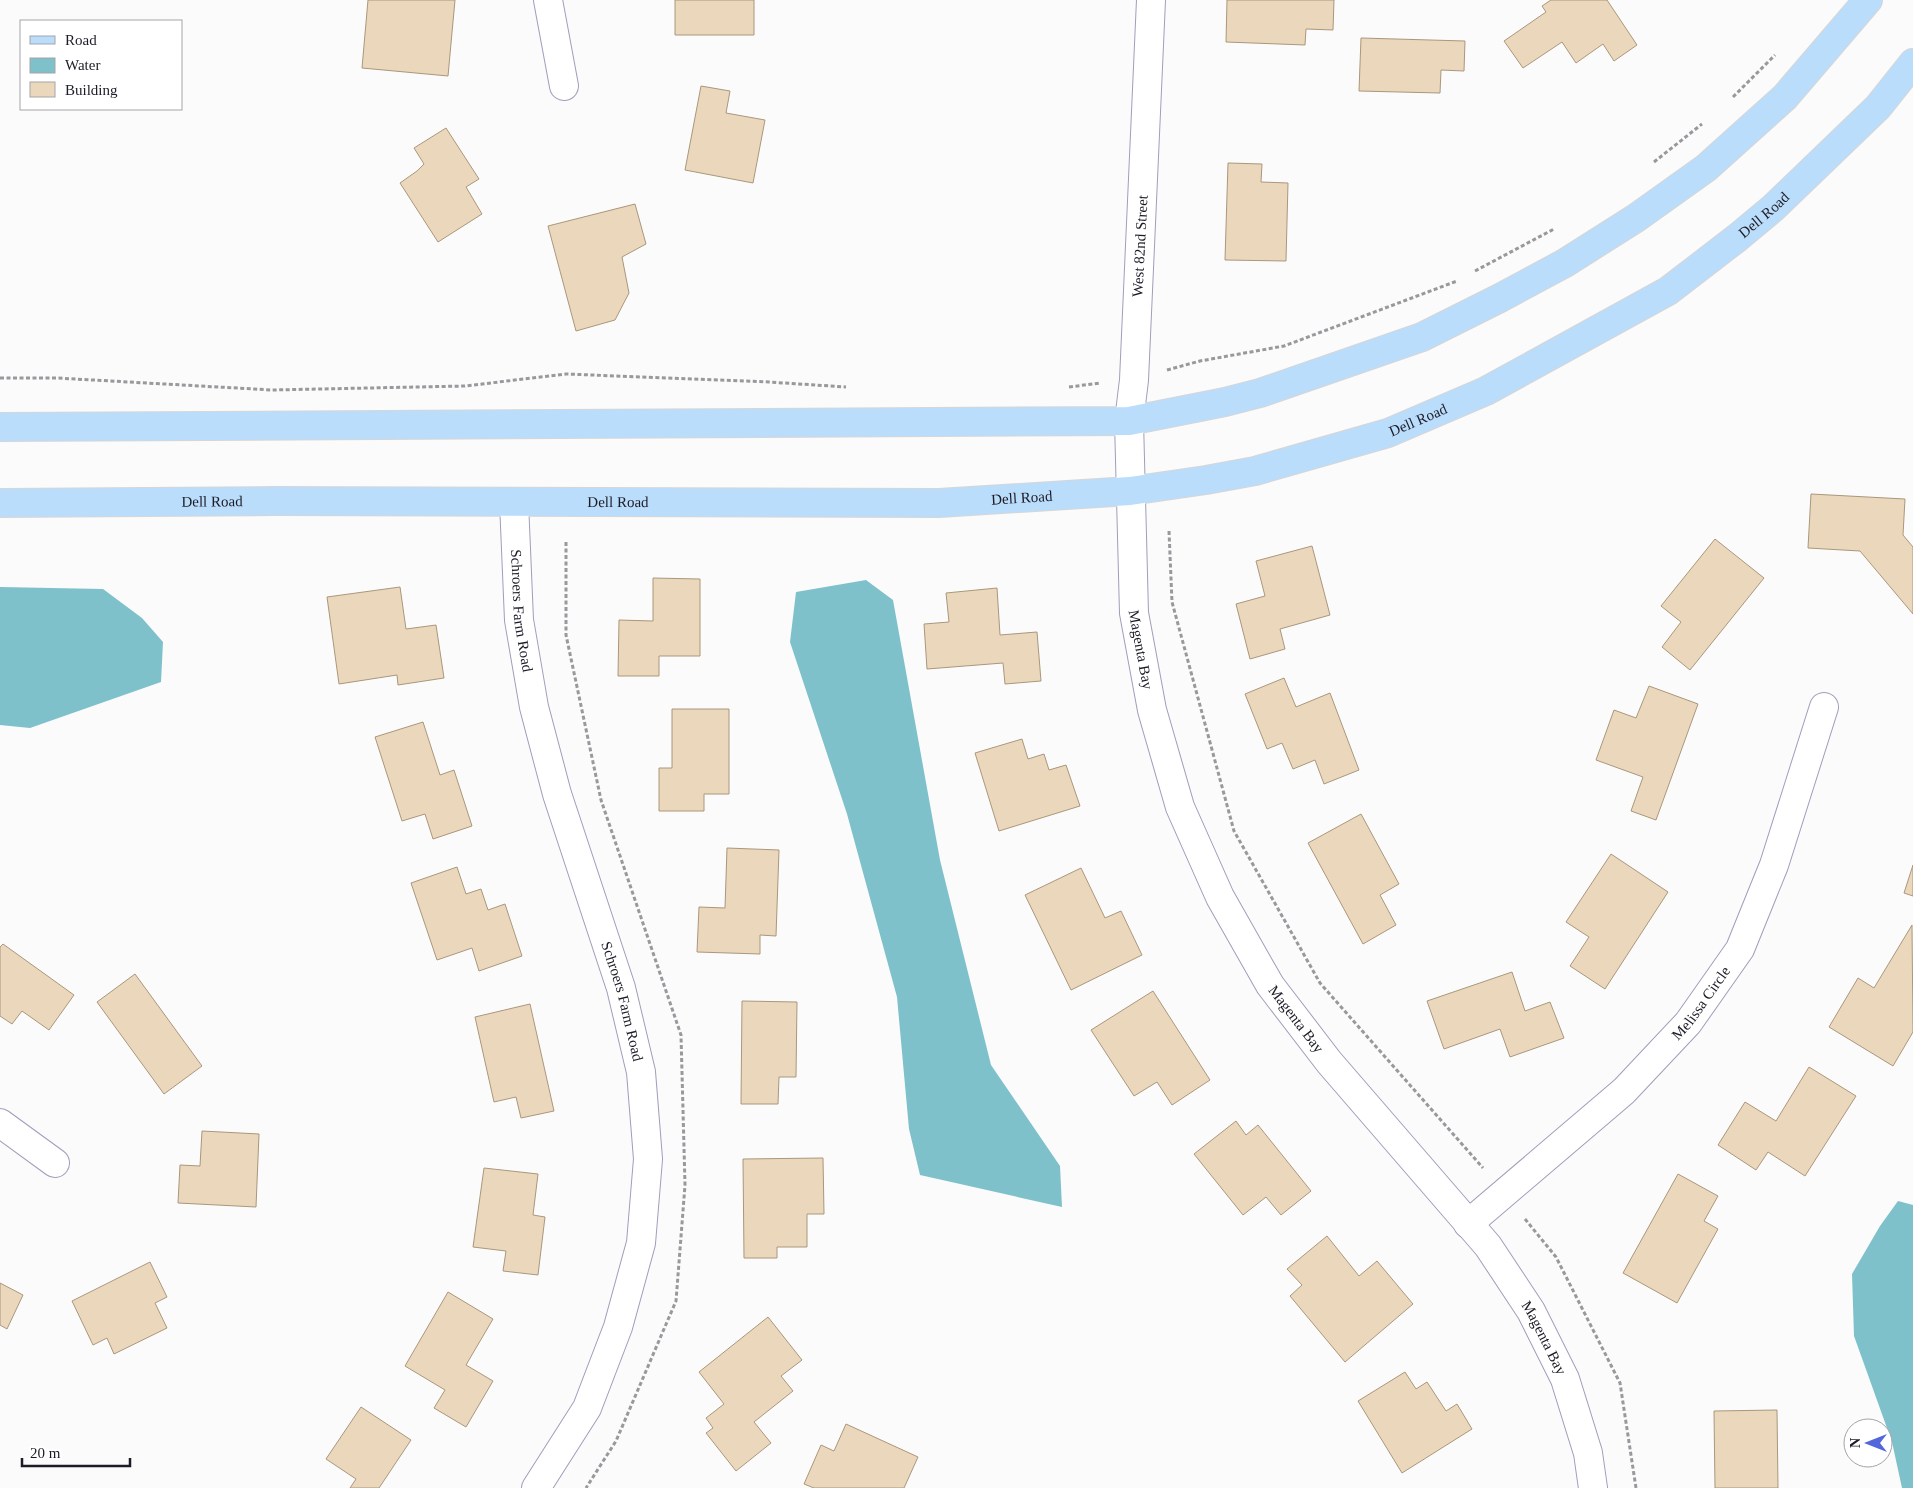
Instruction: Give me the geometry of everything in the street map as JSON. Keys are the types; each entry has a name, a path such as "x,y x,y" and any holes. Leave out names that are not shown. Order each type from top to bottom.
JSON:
{"main road":[{"path":"0,427 1129,421 1225,402 1260,393 1422,337 1565,263 1636,218 1706,168 1785,97 1868,0"},
{"name":"Dell Road","path":"0,503 275,501 939,503 1130,491 1206,480 1255,470 1388,433 1486,391 1668,291 1773,208 1878,107 1913,63"}],"street":[{"path":"548,0 564,86"},
{"name":"West 82nd Street","path":"1130,491 1129,421 1134,380 1151,0"},
{"name":"Magenta Bay","path":"1130,491 1134,613 1152,710 1180,807 1220,897 1270,985 1329,1062 1488,1246 1532,1311 1565,1379 1588,1453 1593,1488"},
{"name":"Schroers Farm Road","path":"514,502 519,620 534,707 557,794 623,997 641,1072 648,1159 641,1243 618,1327 587,1408 547,1484"},
{"name":"Melissa Circle","path":"1468,1224 1624,1091 1688,1023 1740,949 1774,865 1824,707"},
{"path":"0,1123 55,1162"}],"path":[{"path":"1729,101 1782,48"},
{"path":"1648,167 1708,120"},
{"path":"1469,275 1561,225"},
{"path":"1065,387 1134,380 1200,361 1284,346 1461,279"},
{"path":"0,378 57,378 272,390 465,386 566,374 769,382 854,388"},
{"path":"1170,531 1172,602 1234,830 1320,983 1466,1148 1556,1256 1620,1383 1636,1488"}],"water":[{"path":"866,580 893,600 940,860 991,1065 1060,1166 1062,1207 920,1175 909,1129 897,997 847,814 790,642 796,592"},
{"path":"0,587 103,589 142,618 163,642 161,682 30,728 0,725"},
{"path":"1898,1201 1913,1205 1913,1488 1902,1488 1893,1447 1893,1418 1883,1418 1854,1336 1852,1274 1880,1226"}],"building":[{"path":"368,0 455,0 448,76 362,68"},
{"path":"675,0 754,0 754,35 675,35"},
{"path":"1227,0 1334,0 1333,30 1306,29 1305,45 1226,42"},
{"path":"1551,0 1607,0 1637,45 1614,61 1603,44 1576,63 1562,42 1523,68 1504,41 1546,12 1542,6"},
{"path":"1361,38 1465,41 1464,71 1441,70 1440,93 1359,91"},
{"path":"701,86 730,91 726,113 765,120 753,183 685,170"},
{"path":"446,128 479,179 466,187 482,214 438,242 400,183 424,164 414,148"},
{"path":"1228,163 1262,164 1261,182 1288,183 1286,261 1225,260"},
{"path":"635,204 646,244 622,257 629,293 615,320 576,331 548,226"},
{"path":"1811,494 1905,499 1903,535 1913,547 1913,614 1860,551 1808,548"},
{"path":"1715,539 1764,578 1690,670 1662,647 1681,622 1661,606"},
{"path":"1312,546 1330,615 1280,629 1285,649 1250,659 1236,604 1265,596 1256,561"},
{"path":"653,578 700,579 700,656 659,656 659,676 618,676 619,620 653,621"},
{"path":"400,587 406,629 436,625 444,678 398,685 397,675 339,684 327,597"},
{"path":"997,588 1000,635 1037,632 1041,681 1005,684 1003,663 927,669 924,624 949,622 946,593"},
{"path":"1284,678 1296,707 1330,693 1359,770 1324,784 1315,760 1293,769 1282,743 1267,749 1245,694"},
{"path":"1649,686 1698,704 1656,820 1631,811 1643,777 1596,760 1614,710 1636,718"},
{"path":"672,709 729,709 729,794 704,794 704,811 659,811 659,768 672,768"},
{"path":"423,722 440,775 454,770 472,826 433,839 425,814 402,821 375,737"},
{"path":"1022,739 1028,759 1044,754 1049,770 1066,765 1080,806 999,831 975,753"},
{"path":"1361,814 1399,884 1380,895 1396,925 1363,944 1308,843"},
{"path":"727,848 779,850 776,936 760,935 760,954 697,952 699,907 725,908"},
{"path":"1611,854 1668,892 1605,989 1570,966 1589,937 1566,922"},
{"path":"1913,865 1913,896 1904,893"},
{"path":"457,867 466,894 481,889 488,910 505,904 522,956 479,971 472,948 437,960 411,883"},
{"path":"1081,868 1105,918 1121,911 1142,955 1071,990 1025,895"},
{"path":"1912,925 1913,1032 1893,1066 1829,1027 1858,978 1874,988"},
{"path":"3,944 74,995 49,1030 22,1011 12,1024 0,1016 0,947"},
{"path":"1512,972 1525,1011 1550,1002 1564,1038 1510,1057 1500,1029 1444,1049 1427,1001"},
{"path":"135,974 202,1066 164,1094 97,1002"},
{"path":"1153,991 1210,1080 1172,1105 1157,1082 1134,1096 1091,1030"},
{"path":"742,1001 797,1002 796,1077 779,1077 778,1104 741,1104"},
{"path":"530,1004 554,1111 521,1118 516,1097 494,1102 475,1017"},
{"path":"1809,1067 1856,1096 1805,1176 1768,1152 1756,1170 1718,1145 1745,1102 1776,1121"},
{"path":"1236,1121 1246,1135 1258,1125 1311,1191 1281,1215 1266,1197 1243,1215 1194,1154"},
{"path":"202,1131 259,1134 256,1207 178,1203 180,1165 200,1166"},
{"path":"823,1158 824,1214 807,1214 807,1247 777,1247 777,1258 744,1258 743,1159"},
{"path":"484,1168 538,1174 533,1215 545,1217 538,1275 503,1271 506,1251 473,1247"},
{"path":"1678,1174 1718,1196 1704,1221 1718,1229 1677,1303 1623,1273"},
{"path":"1327,1236 1359,1276 1377,1261 1413,1304 1345,1362 1290,1296 1302,1285 1287,1269"},
{"path":"150,1262 167,1297 155,1303 167,1328 114,1354 107,1338 93,1345 72,1301"},
{"path":"0,1283 23,1295 7,1329 0,1325"},
{"path":"448,1292 493,1319 466,1365 493,1381 466,1427 434,1408 445,1390 405,1366"},
{"path":"768,1317 802,1360 781,1376 793,1391 754,1422 771,1443 736,1471 706,1433 713,1428 706,1418 724,1404 699,1372"},
{"path":"1405,1372 1416,1389 1427,1382 1446,1411 1457,1404 1472,1429 1402,1473 1358,1401"},
{"path":"361,1407 411,1440 379,1488 350,1488 356,1479 326,1459"},
{"path":"1777,1410 1778,1488 1715,1488 1714,1411"},
{"path":"846,1424 918,1457 904,1488 814,1488 804,1484 821,1445 834,1451"}]}
